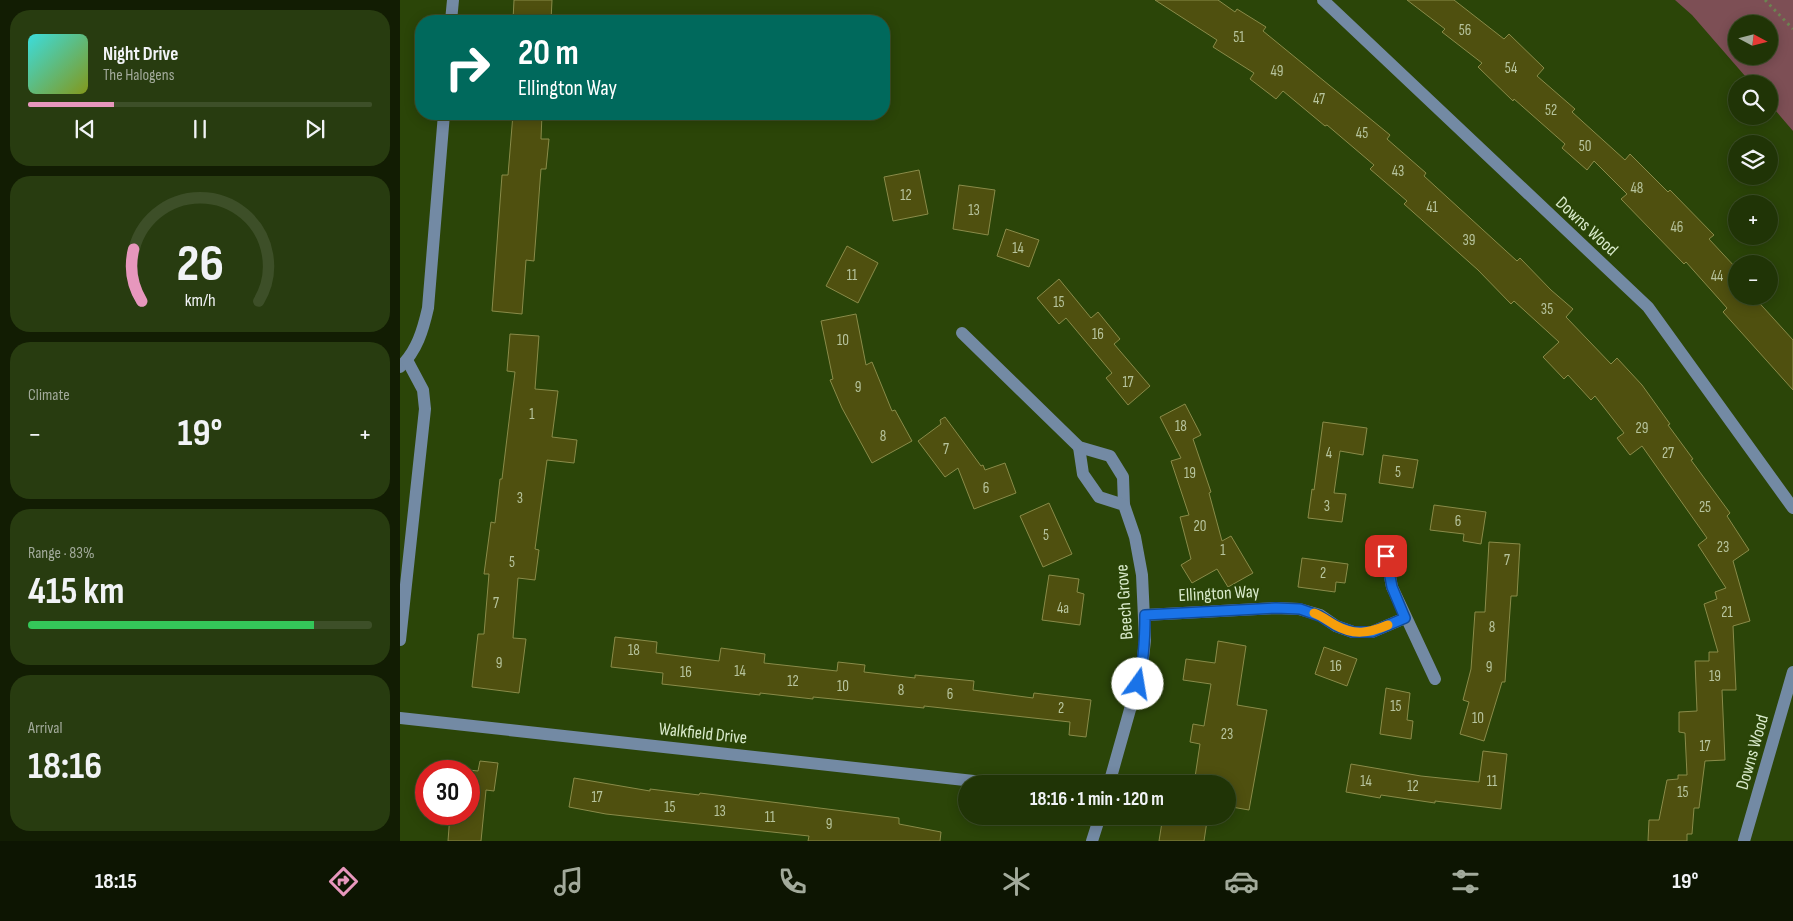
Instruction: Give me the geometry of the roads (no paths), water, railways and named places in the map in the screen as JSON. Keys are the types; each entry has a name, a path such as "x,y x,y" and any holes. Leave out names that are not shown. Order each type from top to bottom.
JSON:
{"street":[{"path":"452,15 453,0"},
{"name":"Downs Wood","path":"1323,0 1648,307 1793,508"},
{"path":"400,640 425,409 423,390 404,363 421,336 428,308 444,120"},
{"name":"Beech Grove","path":"962,333 1079,447 1110,456 1123,478 1124,505 1136,537 1142,575 1145,640 1142,667 1112,775"},
{"path":"1079,447 1083,474 1099,497 1124,505"},
{"path":"1386,556 1392,587 1435,679"},
{"name":"Ellington Way","path":"1145,615 1276,608 1300,609 1320,616 1336,626 1353,632 1372,632 1405,618"},
{"name":"Downs Wood","path":"1744,841 1793,672"},
{"name":"Walkfield Drive","path":"400,718 958,779"},
{"path":"1092,841 1097,825"}]}
